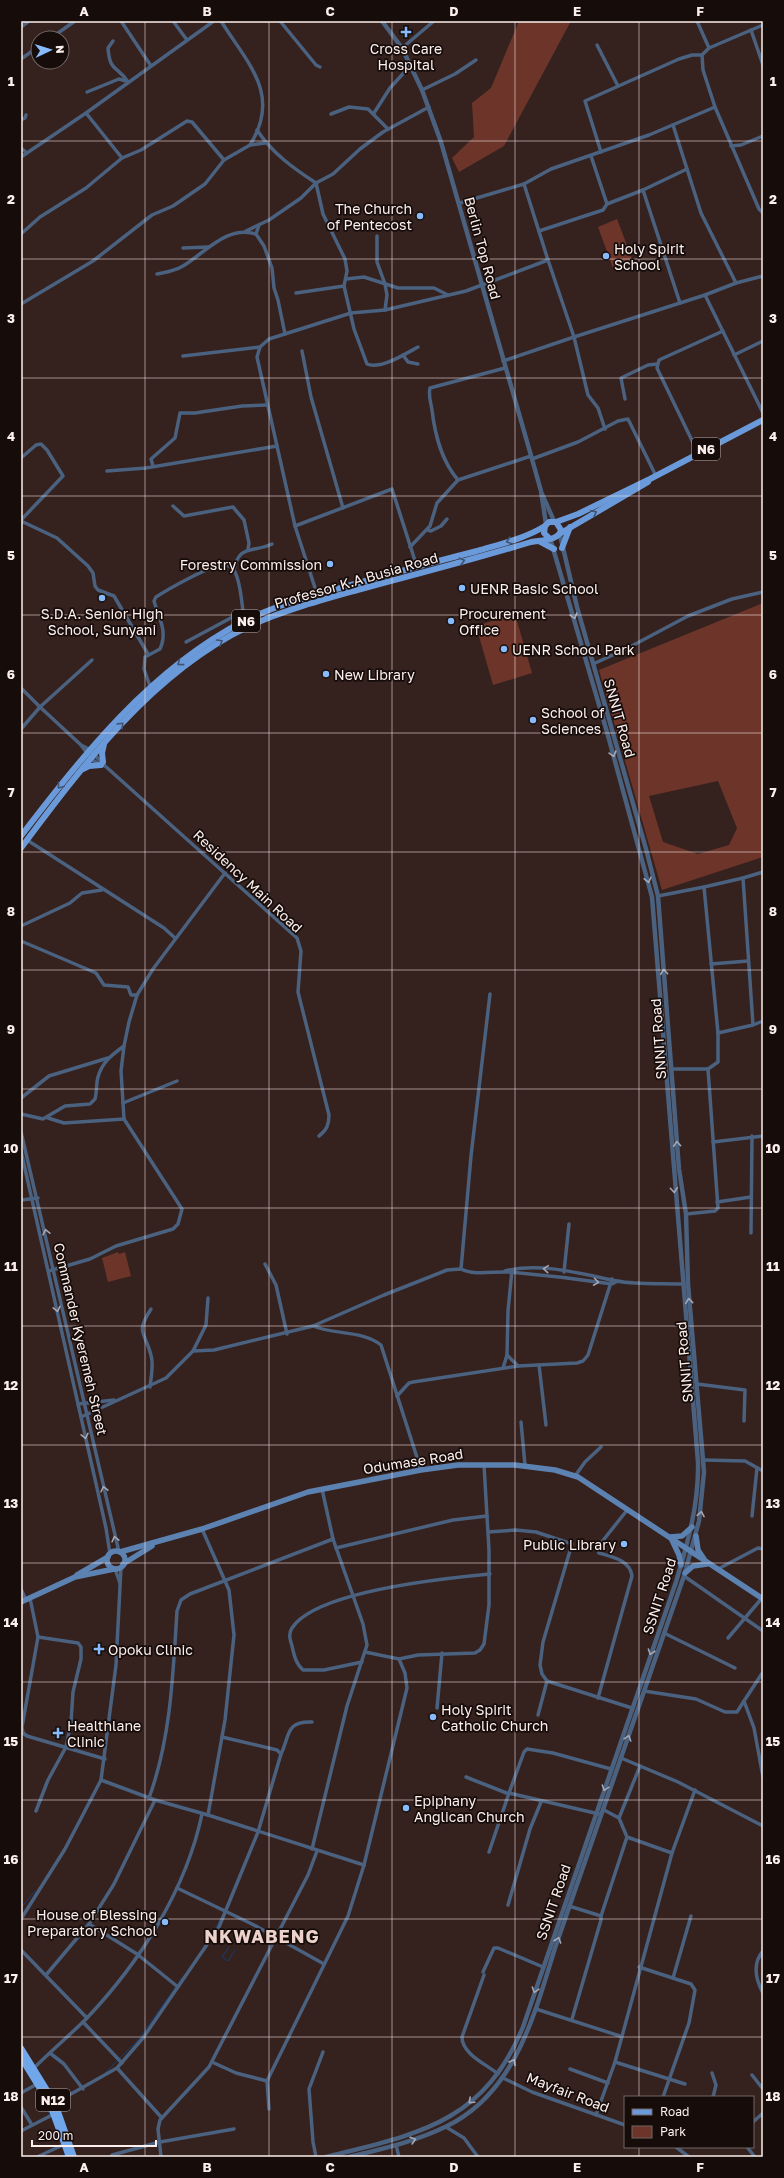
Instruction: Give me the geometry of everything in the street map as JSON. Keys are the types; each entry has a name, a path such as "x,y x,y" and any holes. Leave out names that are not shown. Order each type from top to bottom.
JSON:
{"highway":[{"name":"N12","path":"21,2048 55,2103 74,2157"},
{"name":"N12","path":"21,2058 54,2114 69,2157"}],"main road":[{"name":"N6","path":"546,525 578,514 653,478 763,420"},
{"name":"N6","path":"550,538 556,538 570,526 621,499 653,478"},
{"path":"555,522 560,527 560,534"},
{"path":"546,525 544,533 550,538"},
{"name":"Professor K.A Busia Road","path":"442,564 517,539 546,525"},
{"path":"562,548 570,526"},
{"name":"Professor K.A Busia Road","path":"21,848 24,838 88,751 152,690 218,644 262,620 309,603 434,566 550,538"},
{"path":"537,541 545,542 554,549"},
{"name":"Professor K.A Busia Road","path":"160,684 191,654 245,621 272,609 317,594 417,567 434,566"},
{"name":"Professor K.A Busia Road","path":"24,838 78,772 152,690"},
{"path":"78,772 89,766 103,764 102,753 106,740"},
{"name":"Odumase Road","path":"119,1552 158,1543 289,1498 322,1489 421,1470 458,1465 525,1465 555,1470 575,1476 628,1509 716,1570 762,1599"},
{"path":"681,1565 679,1555 669,1538 682,1536 692,1527"},
{"path":"685,1575 693,1566 708,1564 698,1550 696,1536"},
{"name":"Odumase Road","path":"122,1566 158,1543"},
{"path":"26,1600 75,1577 109,1556 119,1552 124,1558 122,1566 115,1569 75,1577"},
{"path":"109,1556 109,1566 115,1569"}],"street":[{"path":"21,27 29,21"},
{"path":"62,30 75,21"},
{"path":"121,21 151,66"},
{"path":"173,21 187,40"},
{"path":"21,157 86,113 214,21"},
{"path":"221,21 259,83 264,113 250,145"},
{"path":"280,21 316,65 320,67"},
{"name":"Berlin Top Road","path":"382,21 402,48 429,107 460,203 503,361 541,491"},
{"path":"402,48 434,21"},
{"path":"698,21 709,48"},
{"path":"763,25 709,48 702,55 703,70 715,107 759,209 763,213"},
{"path":"751,30 763,65"},
{"path":"114,41 108,48 109,60 114,69 121,73 128,82"},
{"path":"596,45 618,86"},
{"path":"21,58 30,52"},
{"path":"601,152 585,101 678,59 692,54 702,55"},
{"path":"422,90 455,74 476,60"},
{"path":"374,113 390,88 410,66"},
{"path":"87,92 119,79 124,79 128,82"},
{"path":"331,114 349,107 368,109 374,113 388,129"},
{"path":"157,274 172,272 182,267 226,236 246,231 259,225 301,198 316,183 333,174 360,149 388,129 429,107"},
{"path":"460,203 524,184 551,169 591,156 673,125 715,107"},
{"path":"86,113 122,158"},
{"path":"21,120 25,118 26,115"},
{"path":"21,234 40,217 81,192 122,158 141,150 189,121 202,133 224,160"},
{"path":"673,125 701,213 736,284"},
{"path":"257,130 265,143 288,164 316,183 323,214 345,259 346,279 344,286 354,329 367,364 372,366 380,365 418,347"},
{"path":"731,146 741,145 763,136"},
{"path":"21,304 93,261 152,215 173,206 205,184 224,160 250,145 265,143"},
{"path":"21,148 27,153"},
{"path":"591,156 607,204"},
{"path":"539,231 603,210 607,204 643,190 686,169"},
{"path":"524,184 574,337 588,395 598,408 605,429"},
{"path":"643,190 680,303"},
{"path":"256,234 259,225"},
{"path":"246,231 256,234 264,246 272,268 274,288 285,334"},
{"path":"377,236 377,262 385,284 387,295 385,310"},
{"path":"183,248 209,247"},
{"path":"317,594 295,526 267,405 257,357 260,347 269,339 351,313 385,310 448,295 482,285 548,260"},
{"path":"503,361 763,276"},
{"path":"346,279 364,277 398,288 434,288 448,295"},
{"path":"296,292 344,286"},
{"path":"705,296 763,413"},
{"path":"698,453 657,368 657,364 659,360 723,331"},
{"path":"734,355 763,341"},
{"path":"183,356 260,347"},
{"path":"302,351 313,404 343,508"},
{"path":"403,355 408,362 418,364"},
{"path":"625,399 621,378 648,365 657,364"},
{"path":"458,480 447,463 435,434 430,388 505,368"},
{"path":"153,466 151,459 175,438 180,413 195,413 242,406 267,405"},
{"path":"410,547 427,530 432,522 437,502 458,480 532,458 605,429 618,421 628,419 653,478"},
{"path":"21,458 36,445 41,444 47,450 63,477 21,520 57,538 88,566 93,573 95,586 98,590 114,596 148,654"},
{"path":"107,471 153,466 277,446"},
{"path":"295,526 392,489 417,567"},
{"path":"541,491 555,522"},
{"path":"541,491 546,525"},
{"path":"173,506 184,516 233,507 244,520 249,542 248,549"},
{"path":"427,530 431,531 441,526 447,519"},
{"name":"SNNIT Road","path":"560,534 562,548 610,722 609,731 652,897 672,1161 698,1467 696,1503 692,1527 686,1548"},
{"name":"SNNIT Road","path":"550,538 604,724 609,731 646,849 658,896 678,1161 686,1214 688,1284 704,1460 702,1504 692,1552"},
{"path":"234,571 236,559 248,549 272,544"},
{"path":"152,690 144,669 145,657 160,648 163,638 161,618 154,601 156,597 218,565 225,564 234,571 237,578 242,612 245,621"},
{"path":"593,664 626,649 688,616 732,599 763,592"},
{"path":"186,642 242,612"},
{"path":"21,728 40,707 92,660"},
{"name":"Residency Main Road","path":"21,688 93,756 292,932 300,944 298,992 329,1114 328,1124 324,1132 319,1136"},
{"path":"604,724 610,722"},
{"path":"24,838 102,890 164,928 175,938"},
{"path":"658,896 704,887 763,872"},
{"path":"49,1271 90,1259 116,1246 168,1231 178,1224 182,1209 124,1119 121,1072 124,1046 128,1022 137,996 153,969 175,938 225,873"},
{"path":"743,878 752,1025"},
{"path":"672,1069 708,1069 718,1062 718,1033 704,887"},
{"path":"21,926 70,903 82,893 102,890"},
{"path":"21,942 96,973 104,985 128,987 131,995 137,996"},
{"path":"711,964 748,961"},
{"path":"461,1269 471,1156 490,994"},
{"path":"718,1033 763,1021"},
{"path":"21,1098 49,1076 108,1058 124,1046"},
{"path":"48,1118 65,1106 90,1104 96,1100 97,1078 108,1058"},
{"path":"686,1214 715,1211 718,1208 708,1069"},
{"path":"123,1103 177,1081"},
{"path":"21,1114 43,1119 48,1118 64,1123 124,1119"},
{"name":"Commander Kyeremeh Street","path":"21,1132 38,1198 119,1552"},
{"path":"713,1142 752,1136 763,1136"},
{"path":"751,1233 752,1136"},
{"name":"Commander Kyeremeh Street","path":"21,1150 106,1528 109,1556"},
{"path":"672,1161 678,1161"},
{"path":"673,1170 679,1169"},
{"path":"717,1202 751,1196"},
{"path":"21,1200 38,1198"},
{"path":"564,1277 569,1224"},
{"path":"265,1264 276,1285 287,1334"},
{"path":"193,1351 214,1350 287,1334 313,1326 447,1270 461,1269 473,1272 502,1272 524,1268 564,1271 618,1281 682,1284"},
{"path":"512,1271 612,1284 618,1281"},
{"path":"503,1368 507,1355 508,1311 512,1271"},
{"path":"397,1396 408,1383 518,1366 577,1363 583,1360 588,1356 612,1284 612,1279"},
{"path":"80,1417 150,1387 166,1378 193,1351 206,1325 208,1298"},
{"path":"150,1387 152,1357 142,1328 143,1322 152,1309"},
{"path":"313,1326 321,1330 360,1336 381,1345 421,1470"},
{"path":"688,1353 694,1353"},
{"path":"507,1355 518,1366"},
{"path":"689,1364 695,1363"},
{"path":"539,1365 546,1425"},
{"path":"697,1384 745,1390 744,1421"},
{"path":"78,1404 84,1402 117,1400"},
{"path":"521,1422 525,1465"},
{"path":"575,1476 585,1462 602,1447"},
{"path":"704,1460 745,1461 763,1472"},
{"path":"366,1652 399,1659 442,1653 475,1653 480,1650 484,1644 489,1605 490,1574 484,1465"},
{"path":"752,1516 757,1468"},
{"path":"312,1849 347,1706 366,1652 366,1636 333,1538 322,1489"},
{"path":"598,1698 632,1576 631,1569 626,1564 599,1553 597,1548 628,1509"},
{"path":"336,1548 453,1520 487,1516"},
{"path":"202,1529 225,1579 232,1609 234,1635 222,1737 208,1815"},
{"path":"488,1532 516,1530 536,1532 572,1544 543,1642 540,1665 542,1674 547,1681 632,1708"},
{"path":"149,1798 166,1740 171,1697 176,1611 181,1600 190,1594 225,1579 333,1538"},
{"name":"SSNIT Road","path":"326,2157 398,2139 432,2127 462,2109 498,2074 517,2042 542,1966 599,1814 611,1769 686,1548"},
{"path":"716,1570 758,1548 763,1549"},
{"name":"SSNIT Road","path":"599,1814 604,1810 692,1552"},
{"path":"21,1919 65,1849 101,1780 105,1759 118,1649 122,1566"},
{"path":"115,1569 120,1583"},
{"path":"362,1662 324,1670 303,1670 296,1660 289,1636 295,1624 311,1613 329,1604 353,1596 422,1581 490,1574"},
{"path":"685,1575 763,1631"},
{"path":"21,1589 38,1637 22,1727 23,1732 27,1736 105,1759"},
{"path":"728,1638 762,1599"},
{"path":"664,1633 735,1668"},
{"path":"36,1811 48,1780 66,1747 71,1722 73,1692 81,1659 80,1644 38,1637"},
{"path":"437,1708 442,1653"},
{"path":"269,2109 267,2081 348,1916 364,1865 408,1688 405,1673 399,1659"},
{"path":"644,1691 696,1699 730,1713 737,1712 763,1672"},
{"path":"538,1715 547,1681"},
{"path":"744,1702 754,1728 763,1777"},
{"path":"55,2103 82,2089 117,2068 122,2063 143,2038 219,1927 227,1912 258,1832 281,1754 290,1730 301,1722 312,1722"},
{"path":"222,1737 277,1750 281,1754"},
{"path":"489,1852 524,1752 527,1749 553,1753 611,1769"},
{"path":"621,1758 695,1790 763,1826"},
{"path":"619,1818 640,1766"},
{"path":"466,1777 509,1793 540,1802 599,1814"},
{"path":"101,1780 155,1800 208,1815 364,1865"},
{"path":"596,2115 615,2062 620,2036 672,1853 695,1790"},
{"path":"46,1976 89,1924 114,1884 155,1800"},
{"path":"508,1905 530,1829 540,1802"},
{"path":"572,2019 600,1925 601,1916 627,1837 619,1818 604,1810"},
{"path":"34,2068 87,2018 152,1933 190,1862 202,1814"},
{"path":"627,1837 672,1853"},
{"name":"SSNIT Road","path":"348,2157 396,2145 446,2127 476,2106 503,2078 520,2050 536,2009 590,1838"},
{"path":"161,2157 158,2129 162,2118 212,2062 308,1875 317,1851"},
{"path":"177,1888 227,1912 324,1964"},
{"path":"569,1906 601,1916"},
{"path":"673,1978 691,1916"},
{"path":"89,1924 137,1954 178,1987"},
{"path":"498,2074 466,2050 462,2044 464,2030 483,1973 494,1948 498,1948 542,1966"},
{"path":"21,1950 87,2018"},
{"path":"763,1952 759,1956 756,1973 758,1983 763,1993"},
{"path":"640,1967 691,1984 695,1990 688,2023 663,2096"},
{"path":"536,2009 572,2019 620,2036"},
{"path":"83,2022 122,2063"},
{"path":"316,2157 313,2142 309,2089 323,2052"},
{"path":"50,2053 64,2064 82,2089"},
{"path":"212,2062 236,2073 267,2081"},
{"path":"615,2062 685,2084"},
{"path":"117,2068 162,2118"},
{"path":"570,2069 608,2083"},
{"path":"712,2073 716,2084 713,2096"},
{"path":"752,2075 763,2089"},
{"name":"Mayfair Road","path":"503,2078 532,2092 624,2125"},
{"path":"21,2093 37,2084"},
{"path":"21,2107 32,2125"},
{"path":"754,2121 763,2113"},
{"path":"21,2131 54,2114"},
{"path":"446,2127 464,2138 478,2157"},
{"path":"112,2155 160,2142 234,2129"},
{"path":"37,2157 65,2144"},
{"path":"396,2145 399,2157"},
{"path":"677,2148 689,2157"},
{"path":"749,2148 755,2157"}],"green space":[{"path":"519,21 571,21 504,146 459,172 452,158 474,137 472,103 491,88"},
{"path":"617,219 633,261 613,268 598,227"},
{"path":"763,603 763,857 662,890 599,670","holes":["718,781 737,828 729,845 698,854 663,842 649,796"]},
{"name":"UENR School Park","path":"515,614 532,673 493,685 476,626"},
{"path":"118,1252 119,1254 125,1252 131,1276 108,1282 102,1258"}],"waterway":[{"path":"21,1908 35,1891"},
{"path":"215,1929 222,1916"},
{"path":"229,1947 222,1957 228,1961 235,1950"},
{"path":"106,2072 138,2040 182,1978"},
{"path":"39,2093 50,2115"},
{"path":"64,2153 65,2157"}],"place":[{"name":"Cross Care Hospital","path":"406,32"},
{"name":"The Church of Pentecost","path":"420,216"},
{"name":"Holy Spirit School","path":"606,256"},
{"name":"Forestry Commission","path":"330,564"},
{"name":"UENR Basic School","path":"462,588"},
{"name":"S.D.A. Senior High School, Sunyani","path":"102,598"},
{"name":"Procurement Office","path":"451,621"},
{"name":"UENR School Park","path":"504,649"},
{"name":"New Library","path":"326,674"},
{"name":"School of Sciences","path":"533,720"},
{"name":"Public Library","path":"624,1544"},
{"name":"Opoku Clinic","path":"99,1649"},
{"name":"Holy Spirit Catholic Church","path":"433,1717"},
{"name":"Healthlane Clinic","path":"58,1733"},
{"name":"Epiphany Anglican Church","path":"406,1808"},
{"name":"House of Blessing Preparatory School","path":"165,1922"}],"district":[{"name":"NKWABENG","path":"262,1936"}]}
